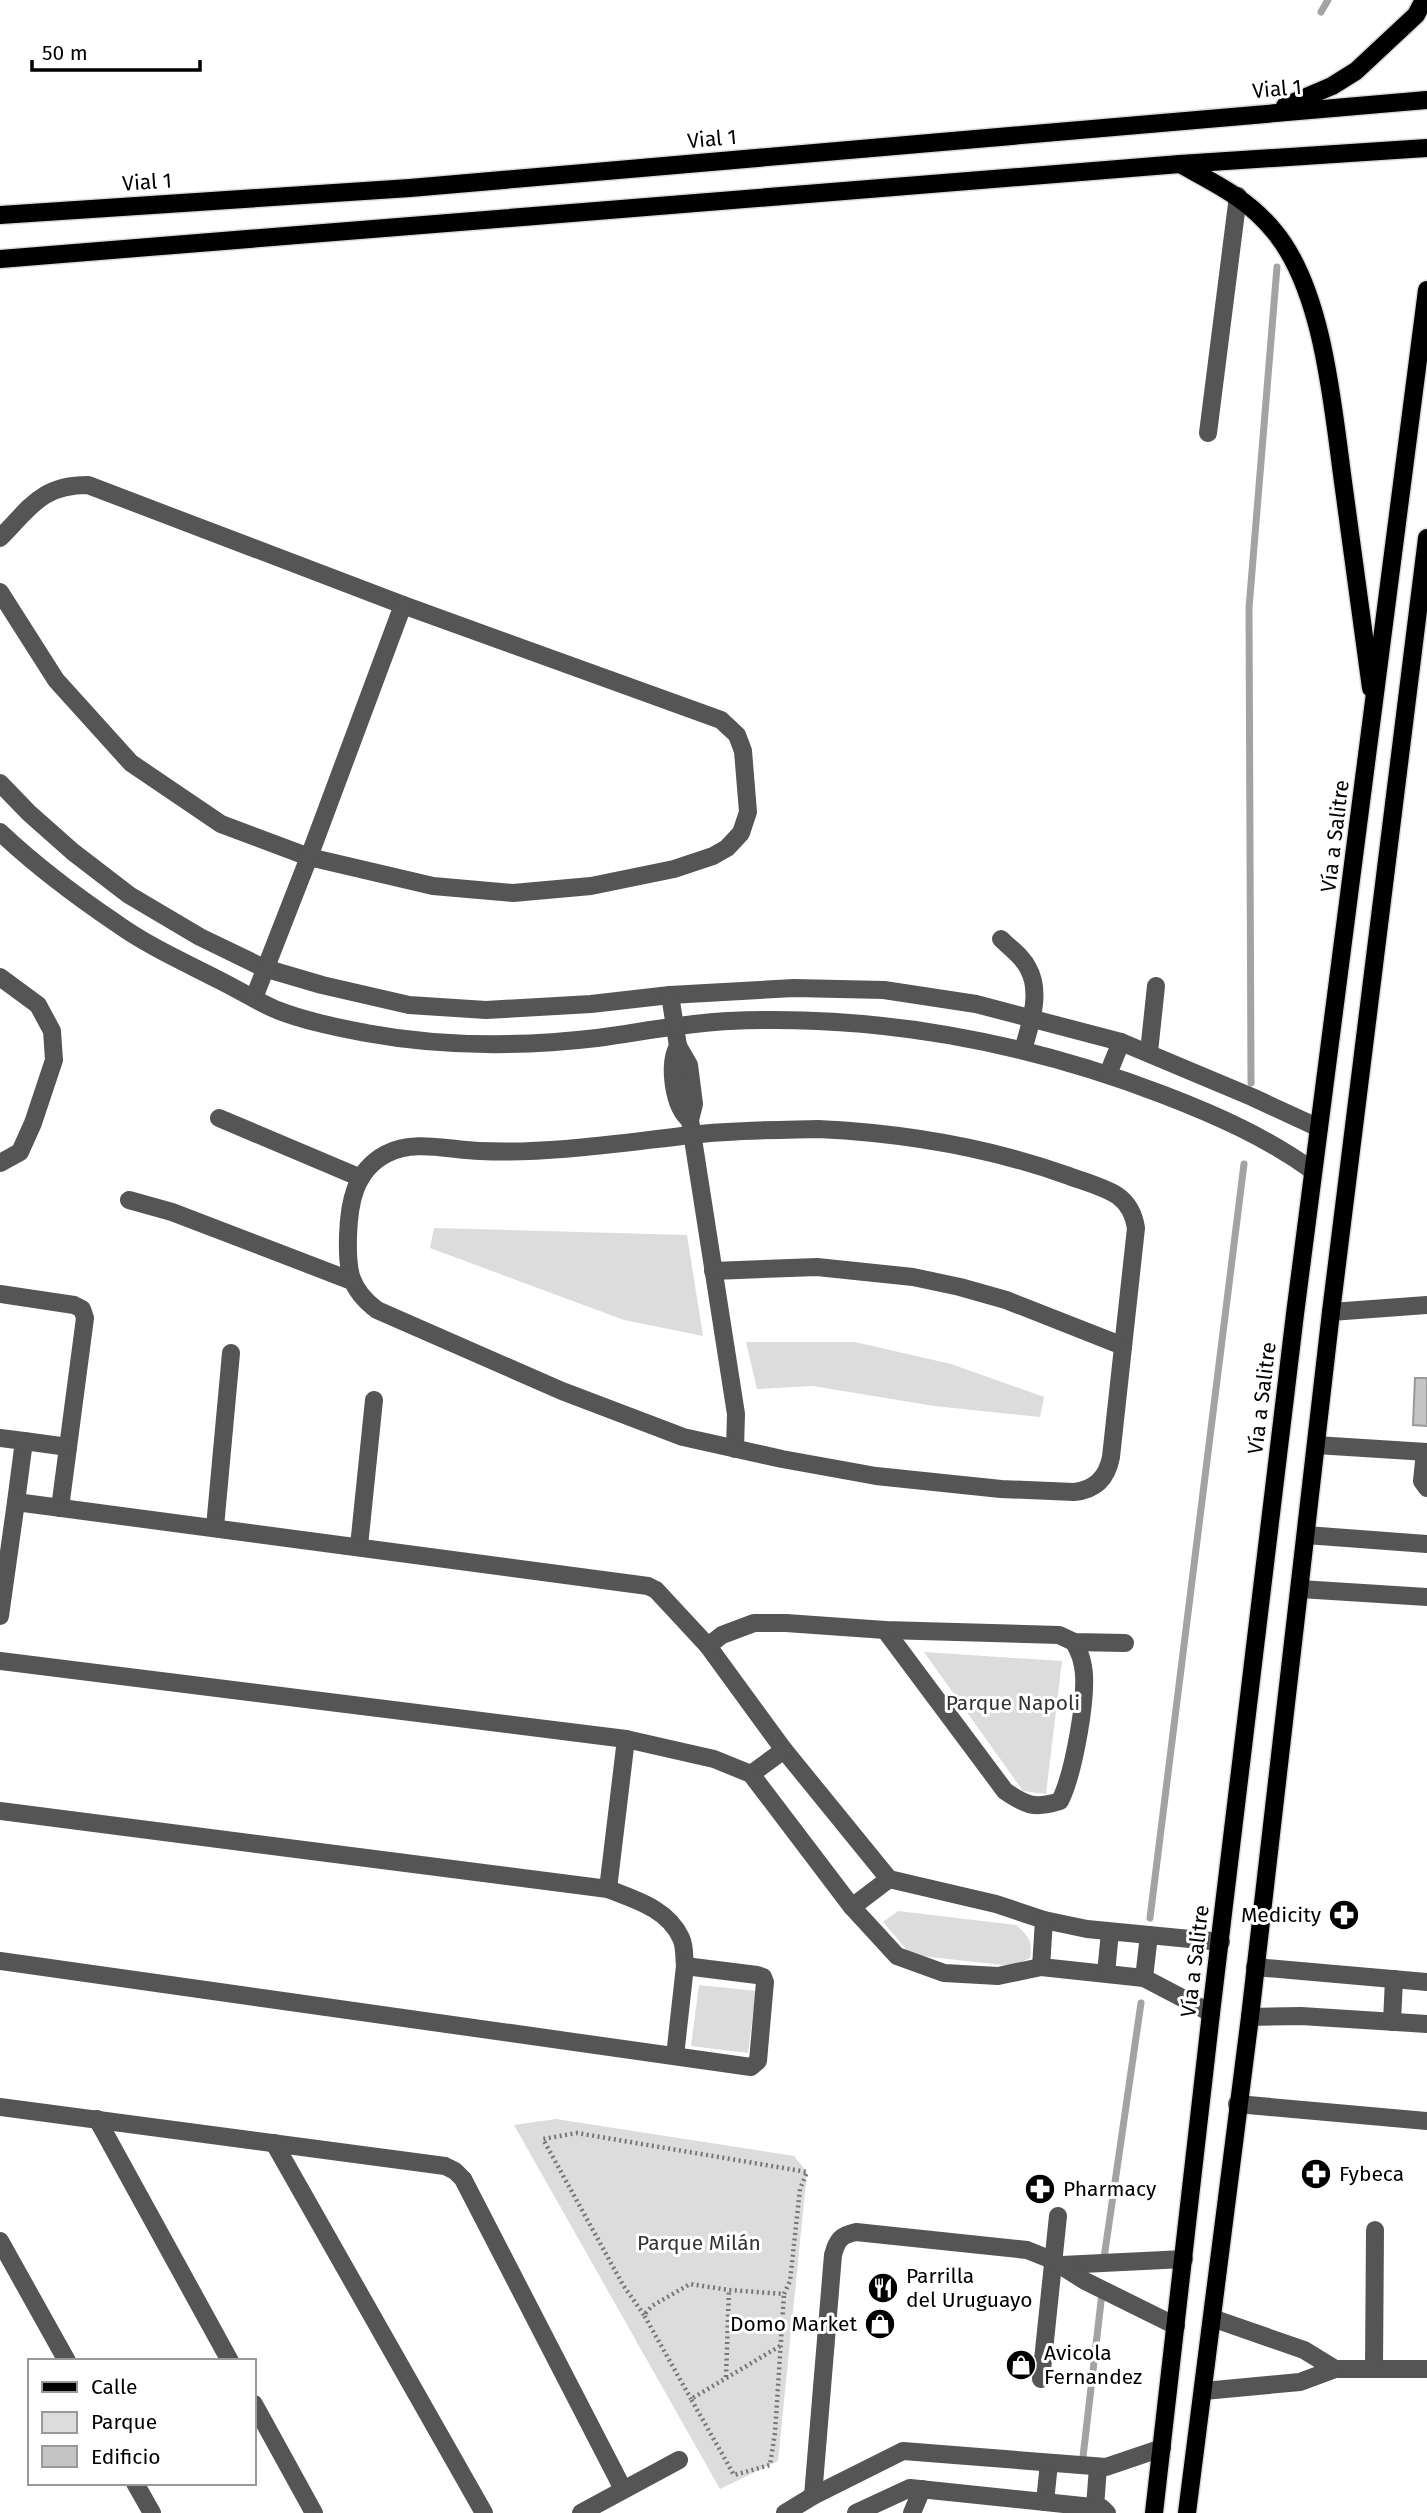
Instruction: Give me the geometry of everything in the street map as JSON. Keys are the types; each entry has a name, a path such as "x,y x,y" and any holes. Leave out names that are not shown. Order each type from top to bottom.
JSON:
{"main road":[{"path":"1272,113 1332,86 1356,71 1416,15 1424,0"},
{"name":"Vial 1","path":"0,215 410,188 1427,100"},
{"path":"0,259 1180,164 1427,148"},
{"path":"1180,164 1238,196 1276,232 1298,268 1314,317 1328,376 1374,712"},
{"name":"Vía a Salitre","path":"1154,2513 1211,2013 1313,1171 1427,290"},
{"path":"1187,2513 1250,2017 1331,1312 1427,538"}],"street":[{"path":"1208,433 1238,196"},
{"path":"0,538 45,494 67,485 88,485 403,605 721,720 737,735 743,751 748,813 741,833 727,848 713,856 674,869 591,886 513,893 433,886 309,857 221,824 131,763 56,680 0,592"},
{"path":"254,998 403,605"},
{"path":"0,783 73,852 129,895 200,937 264,968 322,985 422,1006 486,1010 794,988 884,990 976,1004 1121,1042 1319,1128"},
{"path":"0,832 117,925 277,1010 323,1023 367,1033 457,1044 557,1041 610,1036 674,1025 731,1021 835,1023 929,1033 1023,1050 1108,1074 1241,1128 1287,1152 1313,1171"},
{"path":"1001,939 1028,966 1032,978 1032,1018 1023,1050"},
{"path":"0,977 38,1005 52,1031 54,1060 33,1123 20,1152 0,1163"},
{"path":"1149,1052 1156,986"},
{"path":"670,995 678,1046 673,1064 678,1106 691,1127 736,1414 735,1449"},
{"path":"1108,1074 1121,1042"},
{"path":"219,1118 361,1178"},
{"path":"691,1127 818,1129 896,1135 1007,1157 1056,1171 1117,1195 1131,1210 1136,1228 1109,1467 1098,1483 1082,1491 1000,1489 914,1481 829,1469 683,1437 562,1391 429,1334 377,1310 357,1291 348,1257 349,1210 361,1178 376,1160 386,1154 409,1147 531,1152 603,1147 691,1127"},
{"path":"129,1200 172,1212 352,1280"},
{"path":"713,1271 817,1267 913,1277 1006,1300 1123,1346"},
{"path":"0,1294 74,1305 82,1309 85,1318 60,1507"},
{"path":"1331,1312 1427,1305"},
{"path":"215,1528 231,1353"},
{"path":"359,1546 374,1400"},
{"path":"0,1438 68,1447"},
{"path":"0,1616 24,1441"},
{"path":"1316,1446 1426,1452 1422,1481 1427,1488"},
{"path":"16,1502 648,1586 656,1590 708,1646 784,1750 889,1879 996,1904 1044,1920 1110,1932 1221,1942"},
{"path":"1306,1535 1427,1544"},
{"path":"1300,1589 1427,1597"},
{"path":"708,1646 722,1635 754,1622 885,1630 1059,1635 1074,1642 1125,1643"},
{"path":"885,1630 1005,1791 1026,1805 1044,1806 1060,1801 1068,1784 1083,1698 1083,1664 1074,1642"},
{"path":"0,1661 626,1739 715,1759 751,1774 852,1907 897,1956 944,1973 998,1976 1041,1968 1144,1978 1211,2013"},
{"path":"608,1889 626,1739"},
{"path":"751,1774 784,1750"},
{"path":"0,1811 608,1889 649,1905 663,1915 682,1939 685,1966 675,2056"},
{"path":"852,1907 889,1879"},
{"path":"1041,1968 1044,1920"},
{"path":"1106,1973 1110,1932"},
{"path":"1144,1978 1149,1935"},
{"path":"0,1961 751,2067 758,2061 765,1982 763,1978 685,1966"},
{"path":"1255,1967 1427,1982"},
{"path":"1392,2022 1394,1979"},
{"path":"1250,2017 1301,2016 1427,2024"},
{"path":"1237,2104 1427,2122"},
{"path":"0,2107 445,2166 455,2171 463,2179 623,2490"},
{"path":"97,2119 229,2359"},
{"path":"274,2143 484,2513"},
{"path":"1041,2379 1057,2262 1058,2216"},
{"path":"1374,2369 1376,2230"},
{"path":"813,2496 833,2255 836,2244 843,2235 856,2232 1027,2250 1057,2262 1085,2281 1176,2326"},
{"path":"0,2241 66,2359"},
{"path":"1057,2262 1184,2259"},
{"path":"1212,2318 1304,2350 1335,2369"},
{"path":"1204,2391 1300,2382 1335,2369 1427,2369"},
{"path":"256,2408 314,2513"},
{"path":"785,2513 903,2451 1106,2467 1162,2448"},
{"path":"581,2513 679,2460"},
{"path":"1045,2502 1049,2463"},
{"path":"856,2513 910,2488 1101,2510 1098,2467"},
{"path":"136,2485 152,2513"},
{"path":"912,2513 922,2490"}],"path":[{"path":"577,2133 807,2172 800,2189 790,2281 784,2294 775,2432 769,2465 734,2475 644,2315 623,2285 543,2139 577,2133"},
{"path":"644,2315 652,2306 690,2284 784,2294"},
{"path":"726,2378 729,2290"},
{"path":"691,2399 780,2346"}],"green space":[{"path":"434,1228 687,1235 703,1336 624,1320 430,1248"},
{"path":"746,1342 855,1342 951,1364 1044,1397 1040,1417 934,1406 813,1386 757,1389"},
{"name":"Parque Napoli","path":"924,1652 1062,1661 1046,1794 1023,1791"},
{"path":"898,1911 1016,1925 1029,1939 1030,1958 1012,1966 911,1955 883,1922"},
{"path":"699,1985 756,1991 748,2053 691,2046"},
{"name":"Parque Milán","path":"556,2119 794,2156 807,2172 778,2461 720,2489 514,2125"}],"building":[{"path":"1415,1378 1427,1378 1427,1426 1413,1425"}],"waterway":[{"path":"1321,12 1328,0"},
{"path":"1251,1083 1249,608 1277,267"},
{"path":"1150,1918 1244,1164"},
{"path":"1104,2258 1141,2003"},
{"path":"1083,2457 1102,2293"}],"place":[{"name":"Medicity","path":"1344,1915"},
{"name":"Fybeca","path":"1316,2174"},
{"name":"Pharmacy","path":"1040,2189"},
{"name":"Parrilla del Uruguayo","path":"883,2288"},
{"name":"Domo Market","path":"880,2324"},
{"name":"Avicola Fernandez","path":"1021,2365"}]}
